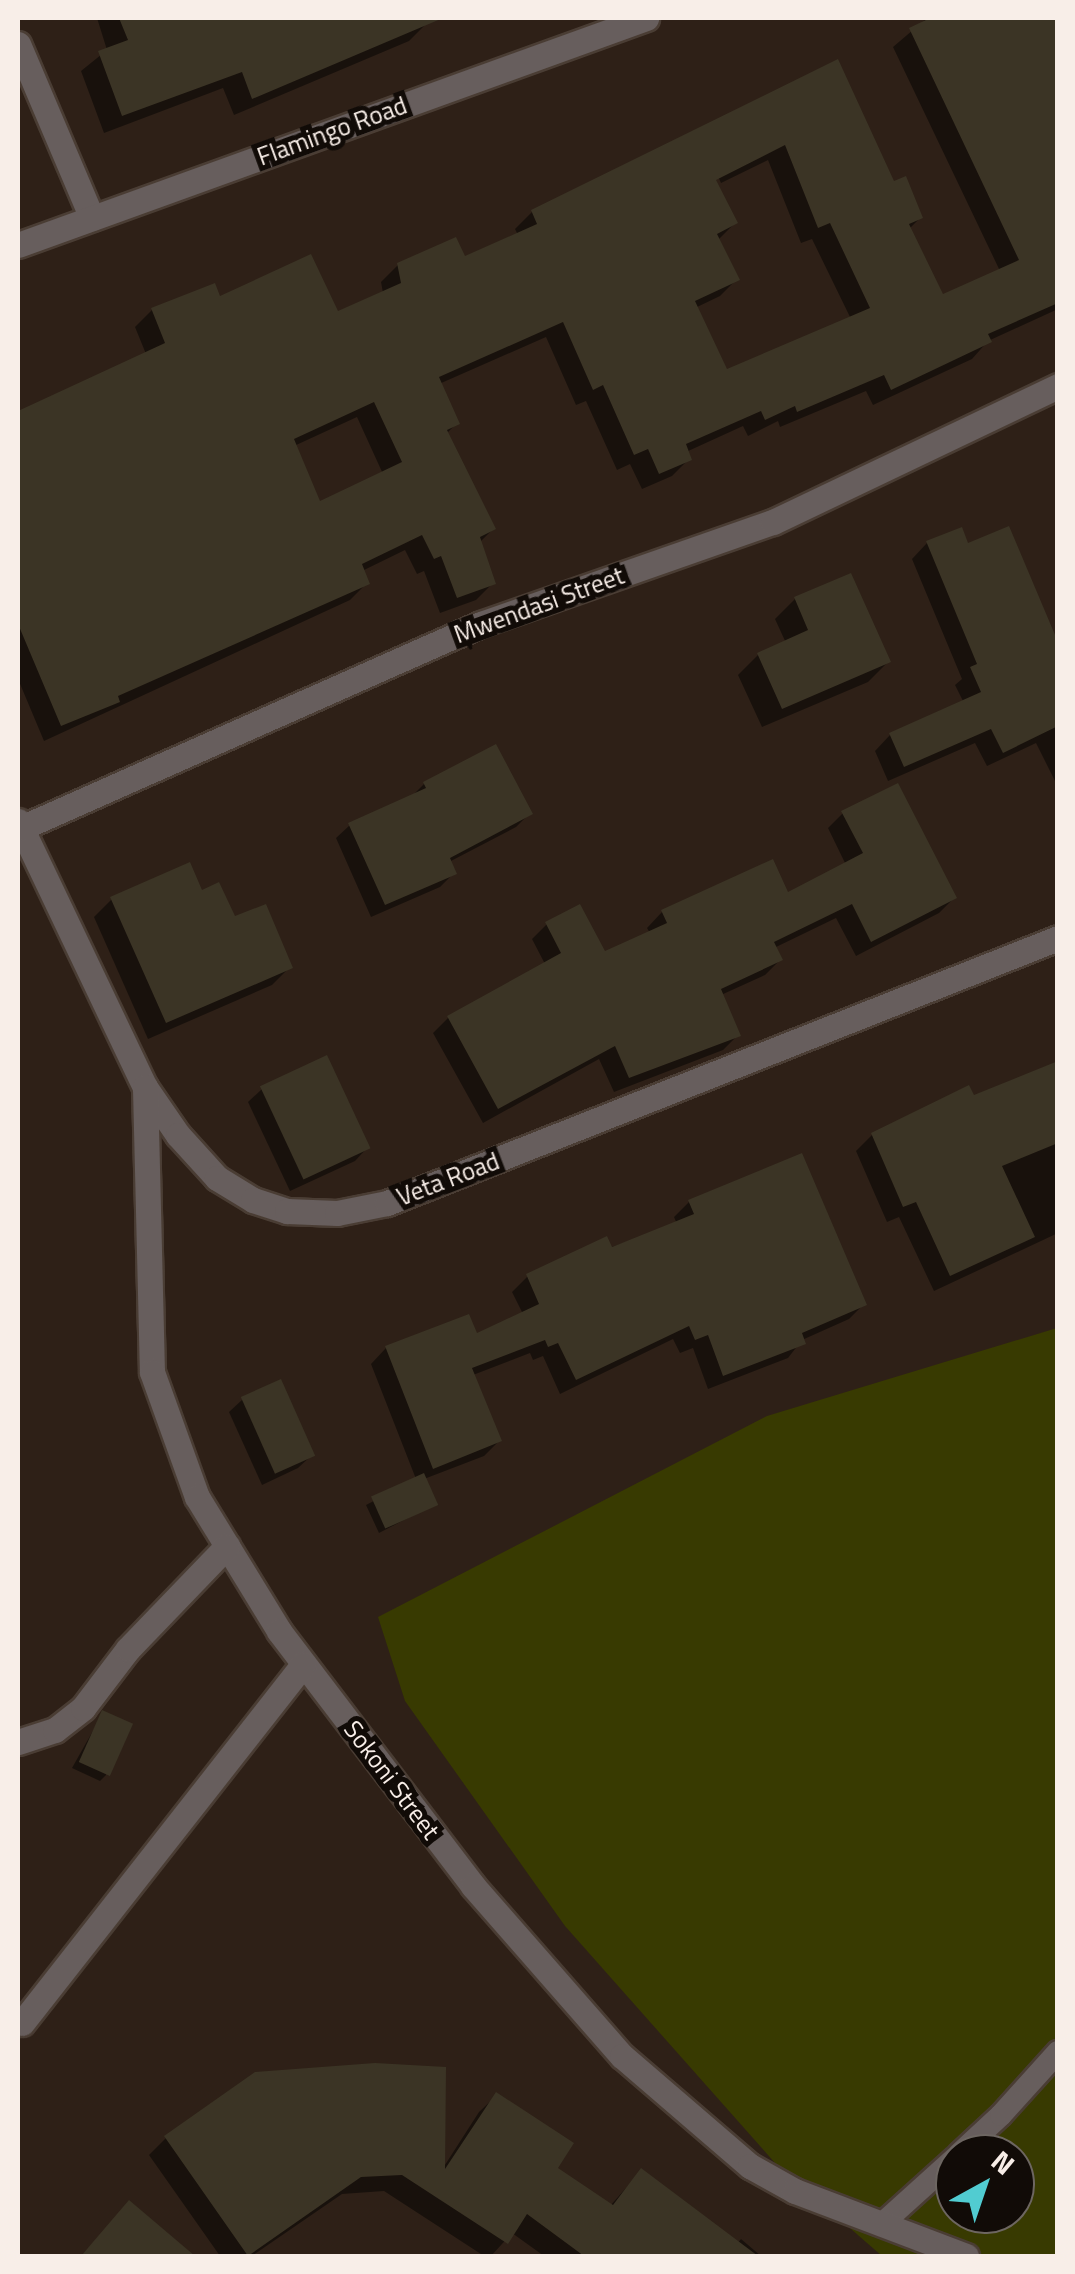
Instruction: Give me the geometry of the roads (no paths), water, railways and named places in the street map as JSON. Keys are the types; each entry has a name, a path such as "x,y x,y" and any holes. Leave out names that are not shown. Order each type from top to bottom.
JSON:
{"street":[{"name":"Flamingo Road","path":"18,245 646,18"},
{"path":"18,44 92,218"},
{"name":"Mwendasi Street","path":"19,824 481,624 773,522 1058,386"},
{"name":"Veta Road","path":"19,824 145,1087 178,1135 217,1178 253,1200 287,1211 337,1213 386,1203 1058,938"},
{"name":"Sokoni Street","path":"145,1087 152,1372 197,1497 303,1664 473,1886 622,2056 750,2166 795,2192 966,2256"},
{"path":"18,1742 55,1730 83,1708 128,1650 227,1546"},
{"path":"22,2023 303,1664"}],"lane":[{"path":"982,2134 1058,2052"},
{"path":"884,2223 935,2176"}]}
